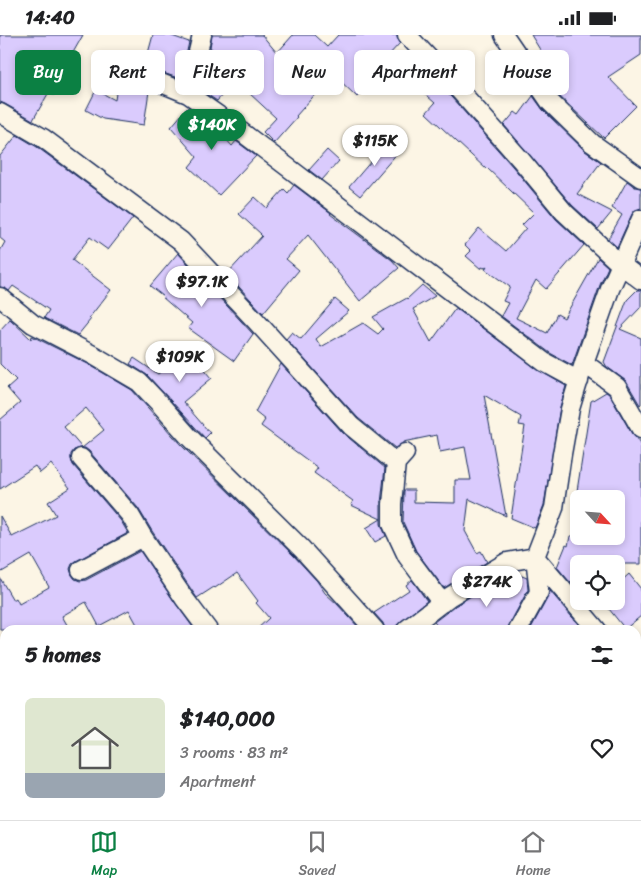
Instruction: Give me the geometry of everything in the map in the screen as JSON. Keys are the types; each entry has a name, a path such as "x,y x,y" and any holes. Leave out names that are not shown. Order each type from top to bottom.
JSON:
{"street":[{"path":"198,50 202,35"},
{"path":"407,35 521,160 564,212 620,264 641,280"},
{"path":"504,35 550,102 592,143 641,178"},
{"path":"189,95 235,127 544,362 578,381"},
{"path":"0,113 43,138 181,241 351,426 401,458 392,504 392,524 407,556 442,603"},
{"path":"521,625 538,591 535,557 554,508 570,409 578,381 620,264 641,219"},
{"path":"0,297 33,324 93,355 139,382 189,437 302,549 370,625"},
{"path":"584,363 617,387 641,429"},
{"path":"81,458 130,515 184,598 204,625"},
{"path":"81,570 143,537"},
{"path":"413,625 442,603 507,562 535,557"},
{"path":"535,557 593,625"}],"building":[{"path":"0,35 83,35 74,50 15,50 15,95 47,95 33,120 0,102"},
{"path":"153,35 169,35 189,42 187,50 175,50 175,77 165,74 165,50 149,50"},
{"path":"212,35 262,35 274,50 274,95 314,95 274,143 263,132 276,118 251,95 264,95 264,50 213,50 210,47"},
{"path":"293,35 314,35 327,47 338,35 397,35 400,43 394,50 354,50 354,94 344,85 344,50 280,50"},
{"path":"531,35 641,35 641,55 608,77 636,106 604,138 558,95 569,95 569,50 540,50"},
{"path":"94,95 106,95 115,100 116,95 148,95 144,125 103,119 86,110"},
{"path":"208,95 222,95 217,101"},
{"path":"426,95 449,95 556,219 584,245 546,289 536,280 516,318 547,333 557,314 564,318 598,258 608,267 572,365 550,353 501,316 508,303 503,301 510,287 485,269 487,266 481,269 466,256 471,251 465,245 479,228 506,251 526,228 522,225 534,213 426,113 435,103"},
{"path":"533,96 543,110 585,151 601,162 577,194 612,212 598,229 572,205 504,125 515,112 519,115"},
{"path":"188,107 214,125 232,146 236,141 256,156 219,195 189,167 197,157 171,127"},
{"path":"17,135 37,147 133,218 108,250 90,237 72,260 111,290 78,335 44,318 49,310 13,286 9,291 0,287 0,251 5,242 0,238 0,156"},
{"path":"386,138 400,150 360,196 349,187 378,153 375,151"},
{"path":"327,150 339,161 322,180 309,170"},
{"path":"627,181 635,187 641,188 641,208 635,210 632,214 617,247 608,239 622,215 612,208"},
{"path":"294,185 392,260 399,268 360,301 308,235 286,259 299,270 263,313 227,274 262,236 239,214 255,197 267,208 284,189 288,193"},
{"path":"178,253 253,334 234,361 188,328 192,323 150,286"},
{"path":"422,285 435,296 413,309 431,342 455,309 457,309 538,370 566,386 560,407 544,505 535,528 511,518 525,426 519,425 521,417 484,395 506,516 469,499 465,531 477,553 481,551 487,562 444,588 416,551 403,522 404,490 414,490 414,502 455,503 455,480 471,480 465,447 440,452 437,435 403,442 395,448 358,418 286,339 292,332 301,339 335,299 349,311 316,339 321,347 363,323 378,334 383,329 373,317 407,299"},
{"path":"637,290 641,290 641,307 620,329 641,338 640,405 626,381 607,367 604,362 627,300"},
{"path":"10,319 31,339 32,336 88,364 132,390 181,445 294,556 317,581 325,593 356,625 261,625 269,618 256,603 258,601 237,573 197,598 138,508 89,451 85,448 82,448 80,448 74,450 71,454 73,465 121,521 128,533 72,564 70,569 72,575 80,581 86,580 140,551 191,625 137,625 129,610 98,625 86,602 62,616 67,625 0,625 0,578 13,600 16,598 19,604 49,587 31,555 0,573 0,516 12,537 56,515 48,502 70,488 51,464 40,473 35,466 0,489 0,420 20,403 7,388 16,380 0,364 0,330","holes":["86,408 104,430 82,448 64,427"]},
{"path":"188,349 212,378 183,402 210,433 205,438 147,375 130,364 134,358 158,374"},
{"path":"281,364 343,433 385,468 381,519 351,505 353,501 314,473 318,468 261,426 265,420 255,412"},
{"path":"606,392 609,394 641,446 641,564 625,564 625,555 570,555 570,581 557,567 566,545 568,546 570,536 570,545 625,545 625,490 577,490 591,401"},
{"path":"381,519 386,536 375,542 366,528"},
{"path":"512,572 527,578 528,590 509,625 437,625 434,622 455,606 497,580 504,593"},
{"path":"629,574 641,589 641,616 630,625 622,625 610,610 625,610 625,578"},
{"path":"412,580 427,601 397,625 384,625 374,613 409,590 406,585"},
{"path":"550,591 579,625 533,625"}]}
